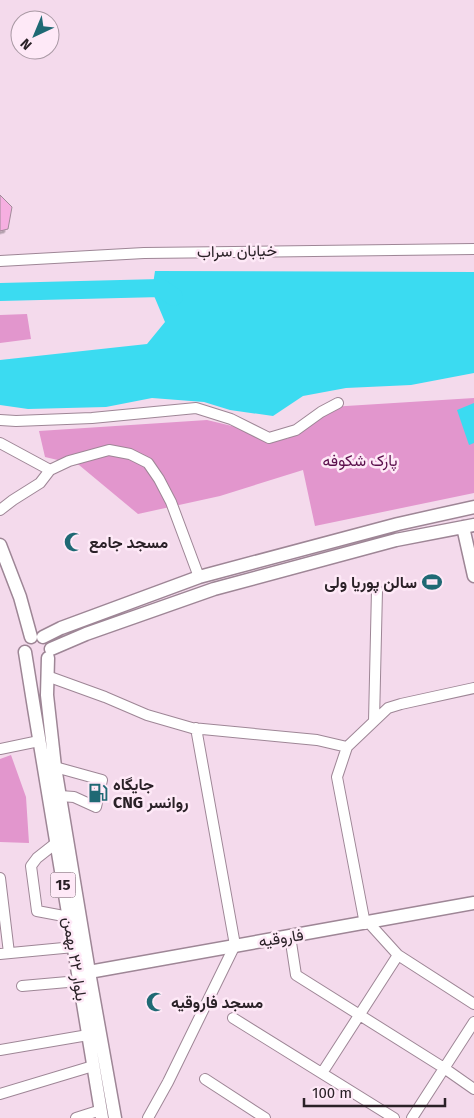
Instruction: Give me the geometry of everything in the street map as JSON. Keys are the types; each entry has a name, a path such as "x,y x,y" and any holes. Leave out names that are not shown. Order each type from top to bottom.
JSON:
{"main road":[{"path":"474,507 398,524 199,577 37,637 26,644 25,652 34,661 41,661 49,653 86,634 214,589 396,540 469,526 474,576"},
{"path":"360,534 363,549"},
{"path":"0,545 4,569 20,597 37,637 49,641 49,653"},
{"name":"بلوار ۲۲ بهمن","path":"25,652 101,1114"},
{"name":"بلوار ۲۲ بهمن","path":"49,653 47,695 55,767 89,972 116,1118"},
{"name":"فاروقیه","path":"89,972 474,903"}],"street":[{"name":"خیابان سراب","path":"0,261 144,253 474,249"},
{"path":"0,420 92,418 196,408 231,419 269,438 296,430 338,403"},
{"path":"0,443 50,470"},
{"path":"0,510 40,483 50,470 69,461 109,450 130,454 148,463 159,479 171,502 199,577"},
{"path":"374,720 377,590"},
{"path":"47,676 105,697 147,715 196,728 317,740 347,747"},
{"path":"474,688 388,708 347,747 337,777 367,923 398,955 474,1004"},
{"path":"148,1118 168,1082 235,945 196,728"},
{"path":"0,748 39,741"},
{"path":"55,767 102,780 96,807 74,797 60,796"},
{"path":"56,843 37,858 31,866 37,911 68,917"},
{"path":"0,878 5,954 74,947"},
{"path":"290,936 296,975 444,1068 474,1089"},
{"path":"322,1073 398,955"},
{"path":"22,986 79,981"},
{"path":"233,1018 394,1118"},
{"path":"412,1118 474,1022"},
{"path":"0,1050 88,1035"},
{"path":"0,1094 93,1066"},
{"path":"204,1080 265,1118"},
{"path":"76,1118 101,1114"}],"green space":[{"path":"27,314 31,339 0,343 0,315"},
{"name":"پارک شکوفه","path":"474,398 474,493 315,526 303,470 220,496 138,514 79,465 45,457 39,431 207,420 287,439 330,407"},
{"path":"11,755 26,797 29,843 0,842 0,759"}],"water":[{"path":"155,271 474,272 474,373 411,385 346,388 303,396 273,416 230,410 204,402 152,398 106,407 28,409 0,405 0,360 147,344 165,322 152,291"},
{"path":"474,403 474,443 469,445 457,410"}],"building":[{"path":"0,195 12,207 8,229 0,231"}],"waterway":[{"path":"0,292 161,288 174,297"}],"place":[{"name":"مسجد جامع","path":"74,542"},
{"name":"سالن پوریا ولی","path":"432,582"},
{"name":"جایگاه CNG روانسر","path":"98,793"},
{"name":"مسجد فاروقیه","path":"156,1002"}]}
